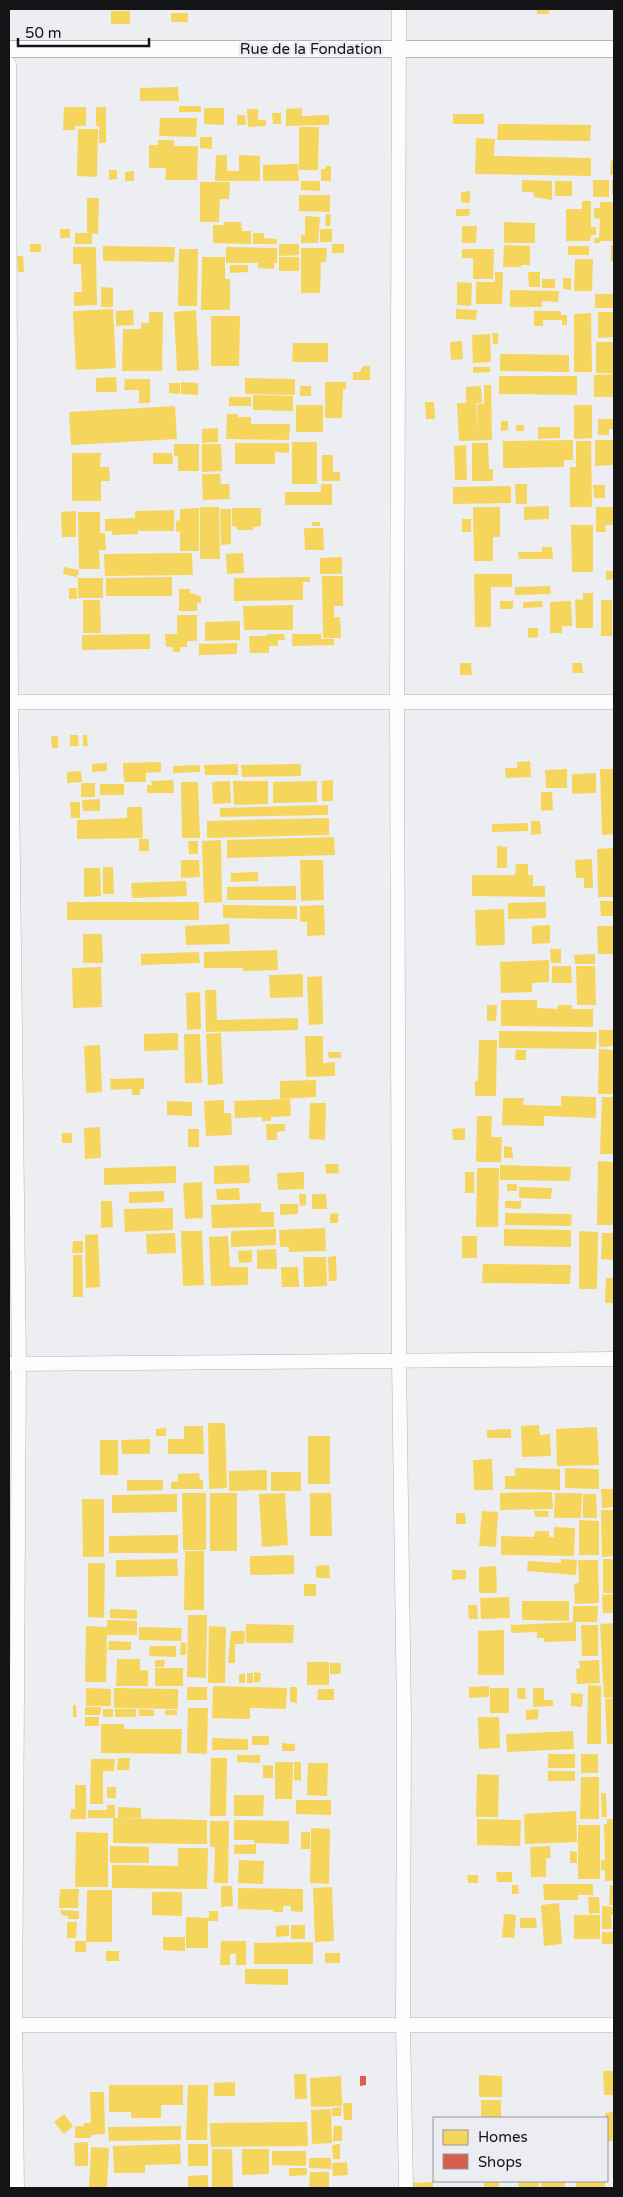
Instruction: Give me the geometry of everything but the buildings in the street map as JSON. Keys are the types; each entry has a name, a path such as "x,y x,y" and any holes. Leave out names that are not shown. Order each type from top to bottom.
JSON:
{"street":[{"path":"399,9 397,702 399,1360 404,1717 403,2025 406,2188"},
{"name":"Rue de la Fondation","path":"9,49 614,48"},
{"path":"9,64 14,1364 12,2025 17,2188"},
{"path":"10,702 614,702"},
{"path":"14,1364 614,1359"},
{"path":"12,2025 614,2025"}]}
